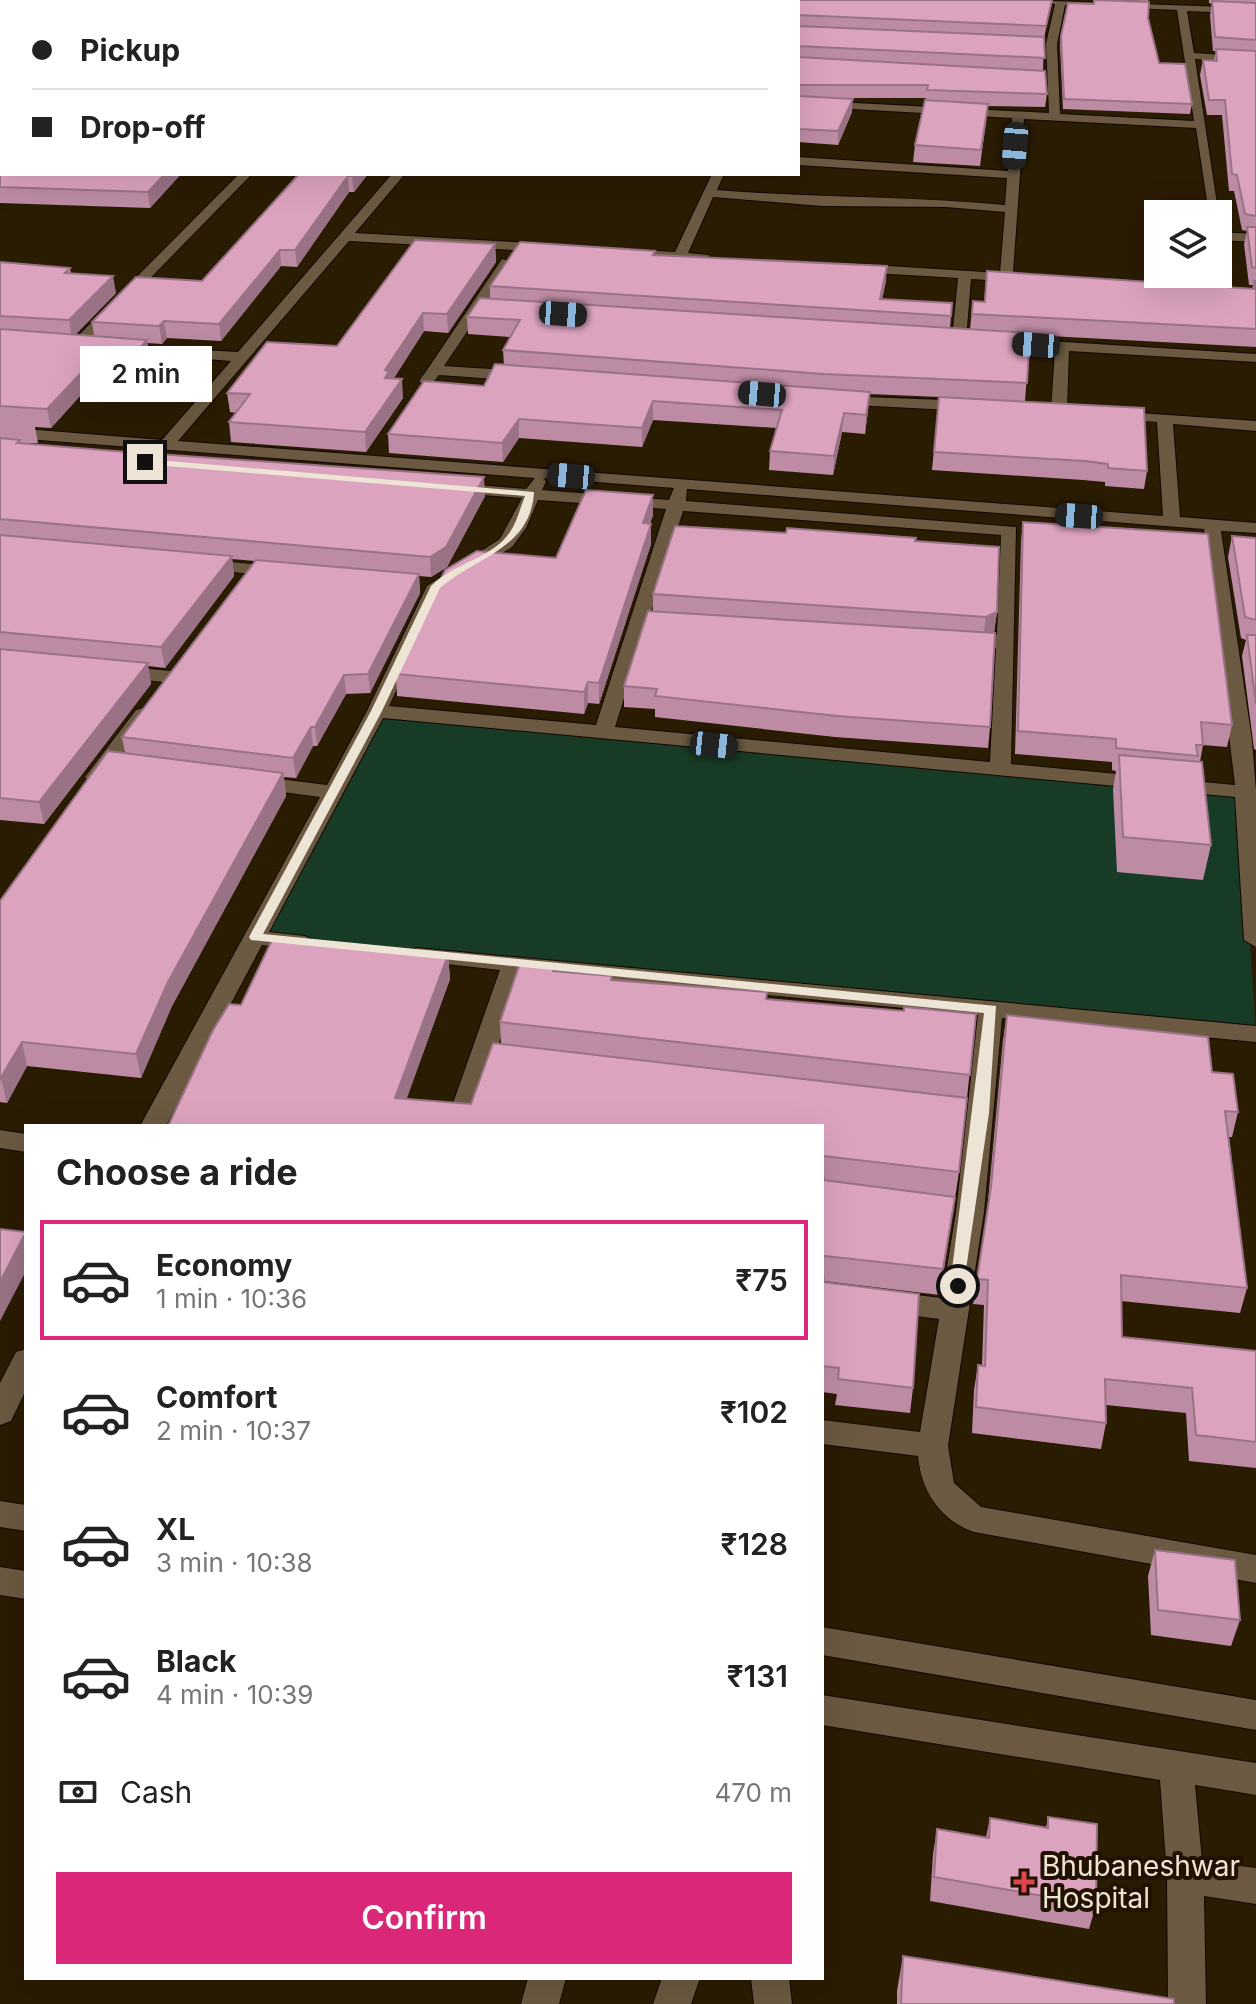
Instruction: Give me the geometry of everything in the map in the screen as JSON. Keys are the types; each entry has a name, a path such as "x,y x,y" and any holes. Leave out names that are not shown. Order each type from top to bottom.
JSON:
{"street":[{"path":"1029,0 1256,11"},
{"path":"1232,0 1256,1"},
{"path":"1055,119 1051,78 1053,21 1061,1"},
{"path":"1182,8 1213,200"},
{"path":"1036,43 1052,44"},
{"path":"1190,56 1256,60"},
{"path":"1035,77 1051,78"},
{"path":"800,103 1201,125"},
{"path":"1006,277 1018,117"},
{"path":"800,148 840,151"},
{"path":"800,161 1013,175"},
{"path":"243,357 85,346 144,278 244,176"},
{"path":"168,443 397,176"},
{"path":"679,257 717,176"},
{"path":"711,193 822,202 946,203 1011,209"},
{"path":"348,237 561,249"},
{"path":"1232,237 1256,238"},
{"path":"417,395 485,308 517,246"},
{"path":"605,252 726,260"},
{"path":"838,267 1036,279"},
{"path":"965,274 974,341"},
{"path":"128,277 144,278"},
{"path":"943,339 1256,358"},
{"path":"1059,410 1062,346"},
{"path":"434,370 545,377"},
{"path":"823,400 982,407"},
{"path":"1104,413 1256,426"},
{"path":"1165,418 1172,522"},
{"path":"0,432 378,453 544,473 1172,522 1219,538 1256,528"},
{"path":"0,449 61,455"},
{"path":"154,1124 377,711 428,586 496,551 514,534 544,473"},
{"path":"603,734 647,622 683,485"},
{"path":"435,486 1010,531 1000,771"},
{"path":"1219,538 1228,646 1247,792 1256,940"},
{"path":"175,562 299,573"},
{"path":"235,593 253,569"},
{"path":"943,645 985,647 1000,642 1006,634"},
{"path":"1228,646 1256,649"},
{"path":"87,788 176,671 93,669"},
{"path":"377,711 1247,792"},
{"path":"106,763 136,767"},
{"path":"227,779 334,792"},
{"path":"255,937 331,946"},
{"path":"392,952 1256,1034"},
{"path":"459,1124 514,965"},
{"path":"991,1009 970,1212 933,1446 935,1481 950,1503 974,1519 1256,1569"},
{"path":"481,1055 513,1059"},
{"path":"950,1110 982,1113"},
{"path":"0,1139 24,1143"},
{"path":"940,1209 970,1212"},
{"path":"824,1294 954,1310"},
{"path":"0,1413 16,1378"},
{"path":"824,1432 933,1446"},
{"path":"0,1514 24,1518"},
{"path":"0,1581 24,1585"},
{"path":"824,1641 1256,1715"},
{"path":"824,1710 1256,1779"},
{"path":"1176,1766 1185,1876 1187,2004"},
{"path":"1185,1876 1256,1886"},
{"path":"540,2004 546,1980"},
{"path":"672,2004 680,1980"},
{"path":"770,1980 773,2004"}],"green space":[{"path":"377,712 1241,796 1256,1034 256,937"}],"building":[{"path":"800,0 1052,0 1046,26 800,15"},
{"path":"1094,0 1149,2 1148,18 1159,63 1185,64 1192,104 1064,99 1061,36 1068,3 1094,4"},
{"path":"1212,1 1256,3 1256,40 1215,37"},
{"path":"800,26 1044,37 1045,58 800,46"},
{"path":"1216,49 1256,51 1256,216 1245,214 1237,175 1232,174 1225,100 1209,100 1203,60 1217,61"},
{"path":"800,57 1045,71 1047,94 927,90 928,85 800,85"},
{"path":"800,96 853,99 838,131 800,129"},
{"path":"925,100 988,104 981,150 915,145"},
{"path":"0,176 163,176 148,192 0,187"},
{"path":"297,176 348,176 295,250 280,250 219,324 164,321 159,326 92,322 136,277 202,281"},
{"path":"1247,227 1256,227 1256,268 1252,267"},
{"path":"415,240 495,244 447,314 423,313 385,370 389,371 385,378 402,379 365,432 229,422 250,394 227,393 267,342 337,346"},
{"path":"520,242 655,251 653,255 887,266 880,299 952,303 951,316 490,286"},
{"path":"0,262 70,268 65,273 113,276 69,320 0,316"},
{"path":"987,271 1144,282 1144,288 1255,289 1256,281 1256,329 972,314 973,301 985,302"},
{"path":"480,298 1030,333 1027,383 824,374 503,350 520,320 467,317"},
{"path":"0,329 147,340 130,359 96,357 47,409 0,406"},
{"path":"495,364 870,392 866,415 844,413 834,456 770,451 782,410 653,401 642,428 519,419 502,443 388,434 424,381 484,386"},
{"path":"939,397 1144,408 1147,471 1108,468 1108,464 1085,461 934,452"},
{"path":"0,438 20,440 17,443 115,451 484,477 446,547 430,557 0,519"},
{"path":"586,490 653,495 643,523 651,524 599,683 588,682 584,692 396,674 445,570 477,551 556,558"},
{"path":"1023,522 1208,534 1232,725 1201,722 1203,745 1196,745 1198,756 1116,748 1116,739 1018,731"},
{"path":"675,526 786,533 787,528 999,547 997,612 986,617 653,594"},
{"path":"0,535 232,556 161,647 0,632"},
{"path":"1232,536 1256,538 1256,620 1245,617"},
{"path":"256,560 419,574 368,674 344,675 315,727 311,727 293,758 122,737"},
{"path":"648,611 995,633 990,727 837,716 655,696 657,689 624,686"},
{"path":"1247,635 1256,635 1256,704"},
{"path":"0,649 148,663 39,802 0,798"},
{"path":"108,751 283,773 168,982 136,1054 22,1042 0,1079 0,901"},
{"path":"1119,755 1202,762 1211,845 1123,837"},
{"path":"273,938 448,955 395,1098 471,1104 493,1043 967,1098 959,1172 824,1156 824,1124 169,1124 213,1030 229,1004 241,1005"},
{"path":"520,963 554,966 553,971 612,976 611,980 767,992 766,999 976,1014 970,1075 500,1022"},
{"path":"1007,1015 1208,1037 1212,1072 1233,1074 1238,1112 1225,1111 1247,1288 1121,1275 1122,1337 1256,1351 1256,1442 1196,1435 1192,1388 1105,1379 1106,1423 976,1407 978,1365 985,1366 988,1280 977,1279 991,1187"},
{"path":"824,1180 955,1197 943,1269 825,1256"},
{"path":"0,1229 24,1232 24,1236 0,1282"},
{"path":"824,1282 919,1294 913,1388 838,1379 839,1368 824,1366"},
{"path":"1155,1550 1235,1560 1240,1620 1158,1610"},
{"path":"1048,1817 1097,1824 1096,1905 934,1877 937,1829 989,1838 990,1818 1048,1828"},
{"path":"903,1956 1174,1999 1174,2004 901,2004"}],"place":[{"name":"Bhubaneshwar Hospital","path":"1024,1882"}],"route":[{"path":"145,462 531,494 514,534 496,551 450,574 436,586 377,711 255,937 514,965 991,1009 982,1113 958,1286"}]}
